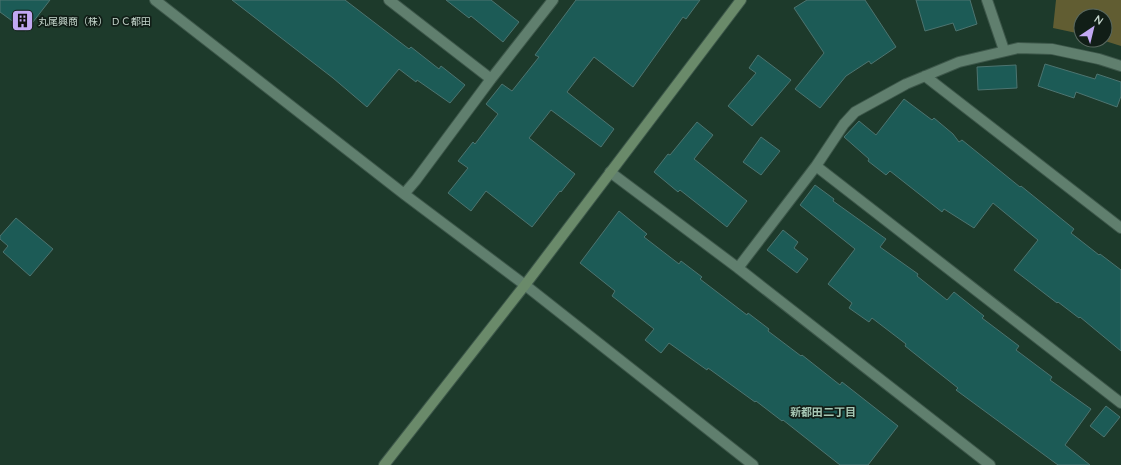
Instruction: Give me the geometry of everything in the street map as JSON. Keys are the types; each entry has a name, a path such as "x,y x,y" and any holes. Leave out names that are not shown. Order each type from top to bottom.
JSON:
{"street":[{"path":"155,0 404,194 525,285 753,465"},
{"path":"389,0 491,79"},
{"path":"404,194 553,0"},
{"path":"384,465 525,285 741,0"},
{"path":"987,0 1004,50"},
{"path":"738,268 816,166 844,124 855,112 906,84 959,62 1004,50 1018,48 1052,48 1093,57 1121,66"},
{"path":"925,76 1121,228"},
{"path":"816,166 1121,402"},
{"path":"610,172 738,268 990,465"}],"shaded area":[{"path":"1056,0 1121,0 1121,46 1113,43 1113,8 1073,8 1073,32 1053,28"}],"building":[{"name":"丸尾興商（株） ＤＣ都田","path":"0,0 50,0 26,31 0,12"},
{"path":"232,0 345,0 409,49 411,47 439,69 441,66 465,85 450,103 417,80 416,82 399,69 367,107 333,78"},
{"path":"446,0 491,0 519,22 503,42 471,16 469,18"},
{"path":"576,0 700,0 686,19 683,17 633,87 594,57 567,92 614,129 601,147 551,110 529,138 575,174 532,227 486,191 471,211 448,193 468,168 458,161 473,142 475,144 498,114 486,104 502,84 512,91 539,57 535,55"},
{"path":"807,0 865,0 896,47 871,64 869,61 846,76 820,108 795,89 824,53 794,8"},
{"path":"916,0 970,0 977,24 956,31 953,23 925,31"},
{"path":"758,55 791,80 752,126 728,106 756,73 749,68"},
{"path":"1045,64 1095,79 1097,74 1121,82 1121,96 1117,107 1076,92 1074,98 1038,86"},
{"path":"1016,65 1017,88 978,90 977,67"},
{"path":"904,99 932,120 934,118 953,134 959,142 962,140 1020,187 1021,186 1074,229 1071,233 1121,270 1121,351 1080,317 1079,318 1058,302 1057,303 1014,270 1038,240 993,203 974,228 944,209 942,212 890,171 886,175 868,161 869,159 844,137 859,121 876,135"},
{"path":"697,122 713,135 694,159 747,201 727,227 680,190 678,192 654,172"},
{"path":"761,137 780,151 761,175 743,162"},
{"path":"815,185 834,199 833,201 886,239 880,247 918,274 917,276 947,300 954,292 984,316 982,318 1019,346 1016,350 1052,377 1050,380 1091,409 1065,445 1090,465 1058,465 956,390 958,388 905,346 906,344 872,318 869,322 849,308 852,303 828,284 855,249 800,205"},
{"path":"619,211 647,234 644,237 679,264 681,261 702,277 700,279 747,315 748,313 769,329 768,331 801,356 802,355 840,385 842,382 898,426 868,465 840,465 783,420 782,421 756,401 755,402 708,368 707,370 669,343 661,353 645,340 654,329 612,296 615,291 580,263"},
{"path":"16,218 53,249 30,276 3,252 8,246 0,239 0,236"},
{"path":"783,230 798,242 794,248 808,259 797,273 767,250"},
{"path":"1106,406 1120,417 1104,437 1090,426"}],"place":[{"name":"丸尾興商（株） ＤＣ都田","path":"23,21"}],"district":[{"name":"新都田二丁目","path":"823,412"}]}
